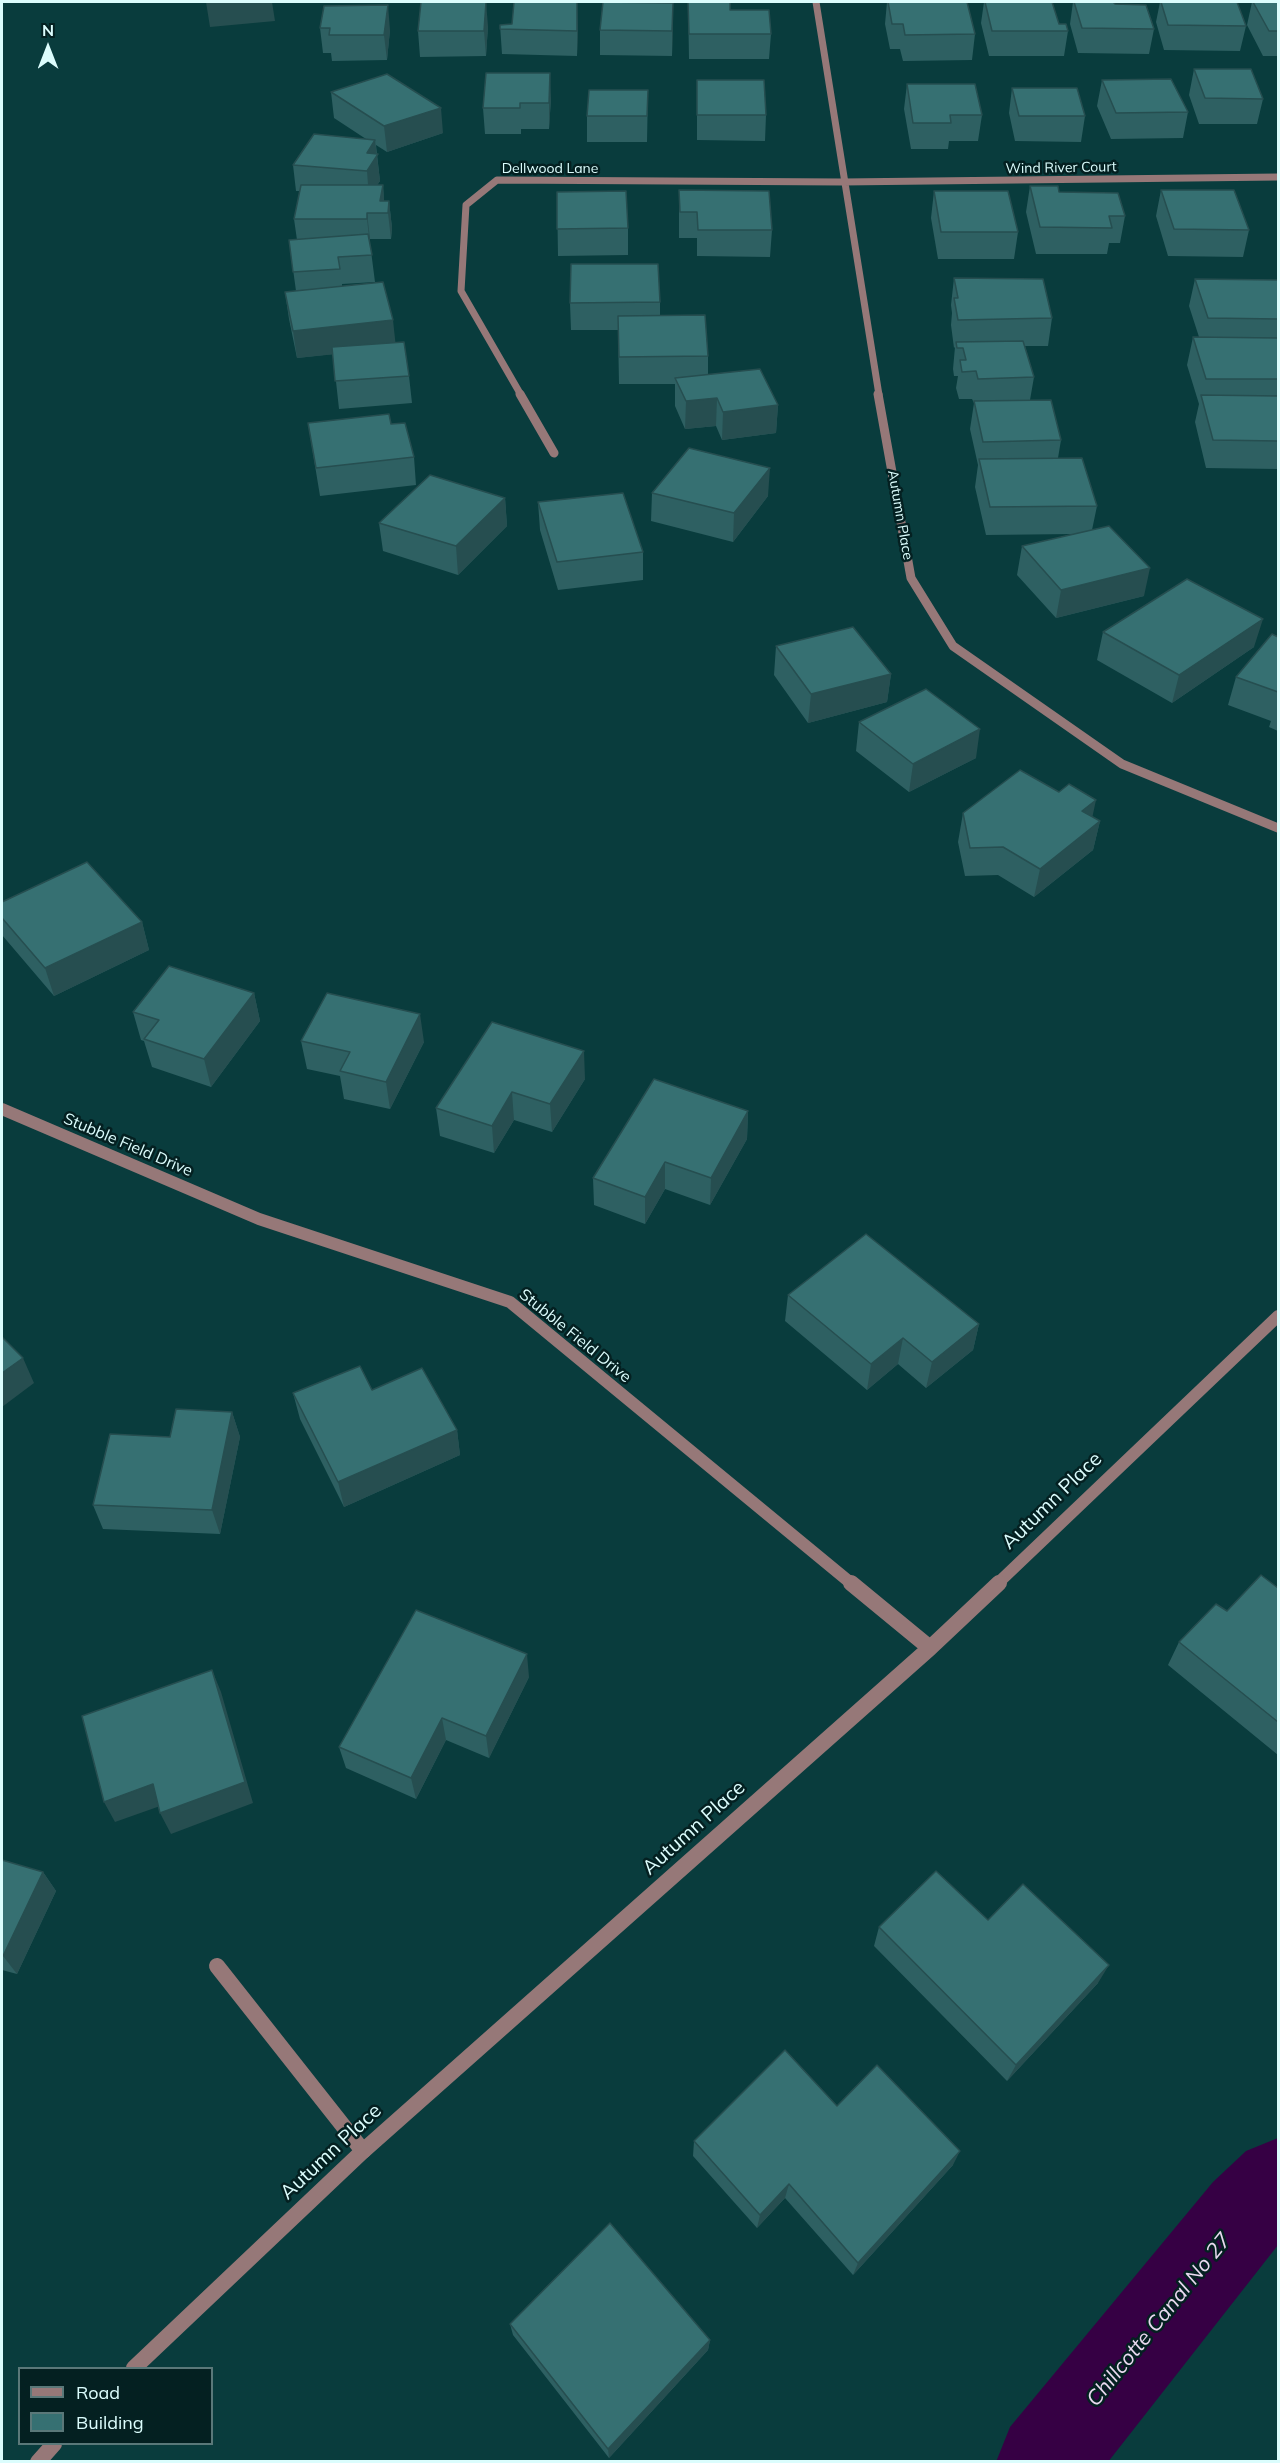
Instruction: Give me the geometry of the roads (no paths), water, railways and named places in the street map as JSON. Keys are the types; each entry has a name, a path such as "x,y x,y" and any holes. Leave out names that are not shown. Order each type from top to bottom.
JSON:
{"street":[{"name":"Autumn Place","path":"816,2 863,308 911,578 953,646 1122,764 1278,828"},
{"name":"Wind River Court","path":"843,182 1278,177"},
{"name":"Dellwood Lane","path":"554,453 461,291 466,205 497,180 843,182"},
{"name":"Stubble Field Drive","path":"2,1109 259,1219 510,1302 930,1648"},
{"name":"Autumn Place","path":"135,2367 363,2151 930,1648 1278,1316"},
{"path":"217,1966 363,2151"},
{"path":"38,2462 53,2445"}],"waterway":[{"name":"Chillcotte Canal No 27","path":"1045,2462 1245,2214 1278,2183"}]}
